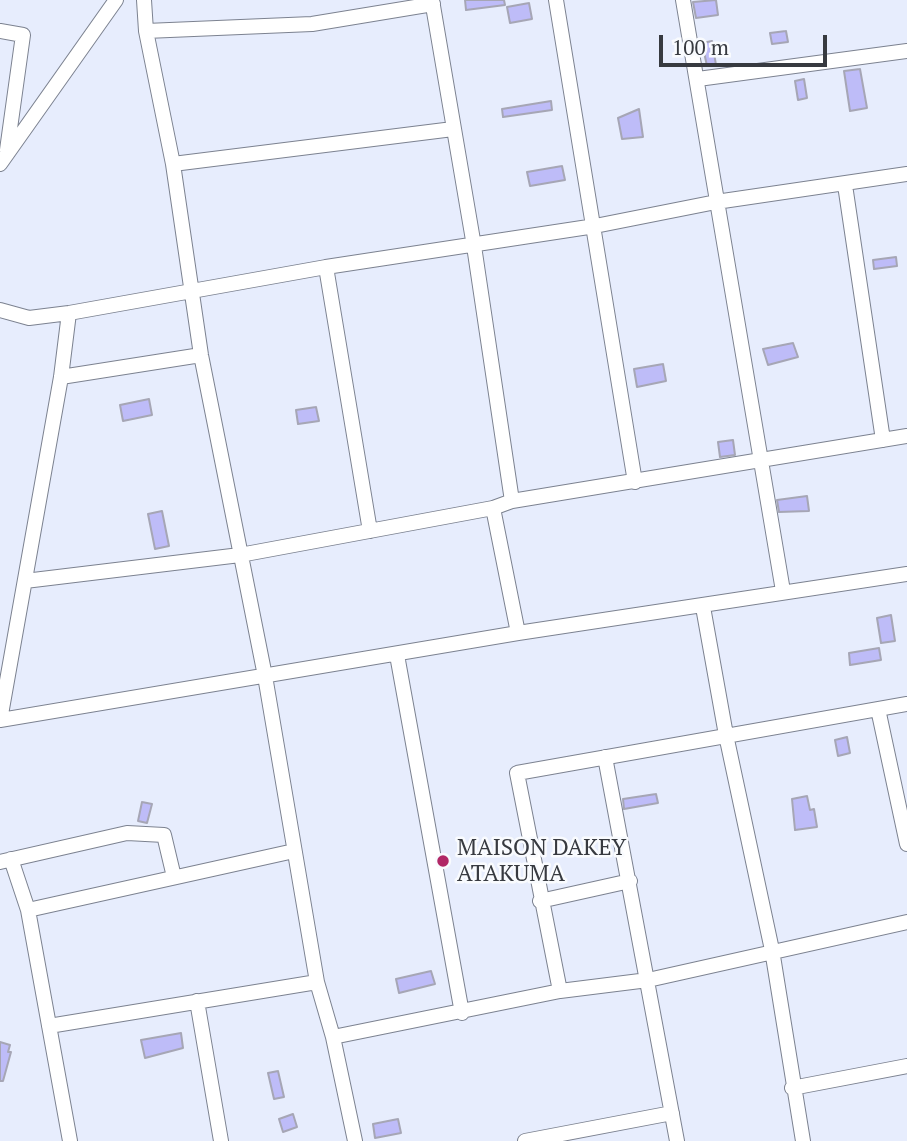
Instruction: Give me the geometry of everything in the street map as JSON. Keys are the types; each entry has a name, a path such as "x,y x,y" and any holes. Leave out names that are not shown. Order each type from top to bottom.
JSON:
{"street":[{"path":"4,158 116,0"},
{"path":"144,0 146,31 173,164 201,355 265,676 317,982 333,1037 355,1141"},
{"path":"556,0 635,482"},
{"path":"683,0 783,591"},
{"path":"146,31 312,24 433,2 474,246 512,501"},
{"path":"0,31 23,36 4,158"},
{"path":"698,79 907,51"},
{"path":"173,164 453,129"},
{"path":"0,310 29,318 69,313 326,267 595,226 716,202 907,174"},
{"path":"845,185 883,440"},
{"path":"326,267 370,531"},
{"path":"69,313 61,377 0,720 518,633 907,574"},
{"path":"61,377 201,355"},
{"path":"25,581 240,555 493,508 512,501 907,436"},
{"path":"493,508 518,633"},
{"path":"703,607 726,735 772,950 792,1088 803,1141"},
{"path":"397,655 462,1013"},
{"path":"560,990 540,901 517,773 907,704"},
{"path":"878,709 907,844"},
{"path":"605,757 677,1141"},
{"path":"70,1141 28,910 6,861 127,833 164,835 174,877"},
{"path":"28,910 295,851"},
{"path":"540,901 629,881"},
{"path":"333,1037 462,1013 560,990 648,980 772,950 907,922"},
{"path":"48,1026 317,982"},
{"path":"197,1001 221,1141"},
{"path":"792,1088 907,1066"},
{"path":"525,1141 672,1113"}],"building":[{"path":"465,0 504,0 505,5 466,10"},
{"path":"716,0 718,15 696,18 693,2"},
{"path":"529,3 532,19 510,23 507,7"},
{"path":"786,31 788,42 772,44 770,33"},
{"path":"712,41 716,65 707,66 702,43"},
{"path":"860,69 867,108 850,111 844,71"},
{"path":"804,79 807,98 798,100 795,81"},
{"path":"551,101 552,110 503,117 502,109"},
{"path":"639,109 643,137 622,139 618,118"},
{"path":"562,166 565,180 530,186 527,172"},
{"path":"896,257 897,266 874,269 873,260"},
{"path":"793,343 798,357 768,365 763,349"},
{"path":"663,364 666,381 637,387 634,369"},
{"path":"149,399 152,415 123,421 120,405"},
{"path":"316,407 319,421 298,424 296,410"},
{"path":"733,440 735,455 720,457 718,442"},
{"path":"807,496 809,511 779,512 777,500"},
{"path":"162,511 169,546 155,549 148,514"},
{"path":"891,615 895,641 881,643 877,618"},
{"path":"879,648 881,660 850,665 849,653"},
{"path":"847,737 850,753 838,756 835,740"},
{"path":"656,794 658,803 624,809 623,799"},
{"path":"807,796 810,810 814,809 817,827 795,830 792,799"},
{"path":"142,802 152,804 147,823 138,821"},
{"path":"431,971 435,984 399,993 396,979"},
{"path":"181,1033 183,1048 145,1058 141,1040"},
{"path":"0,1042 10,1045 8,1052 11,1052 3,1081 0,1081"},
{"path":"278,1071 284,1097 274,1099 268,1073"},
{"path":"293,1114 297,1127 283,1132 279,1119"},
{"path":"398,1119 401,1133 375,1138 373,1124"}],"place":[{"name":"MAISON DAKEY ATAKUMA","path":"443,861"}]}
